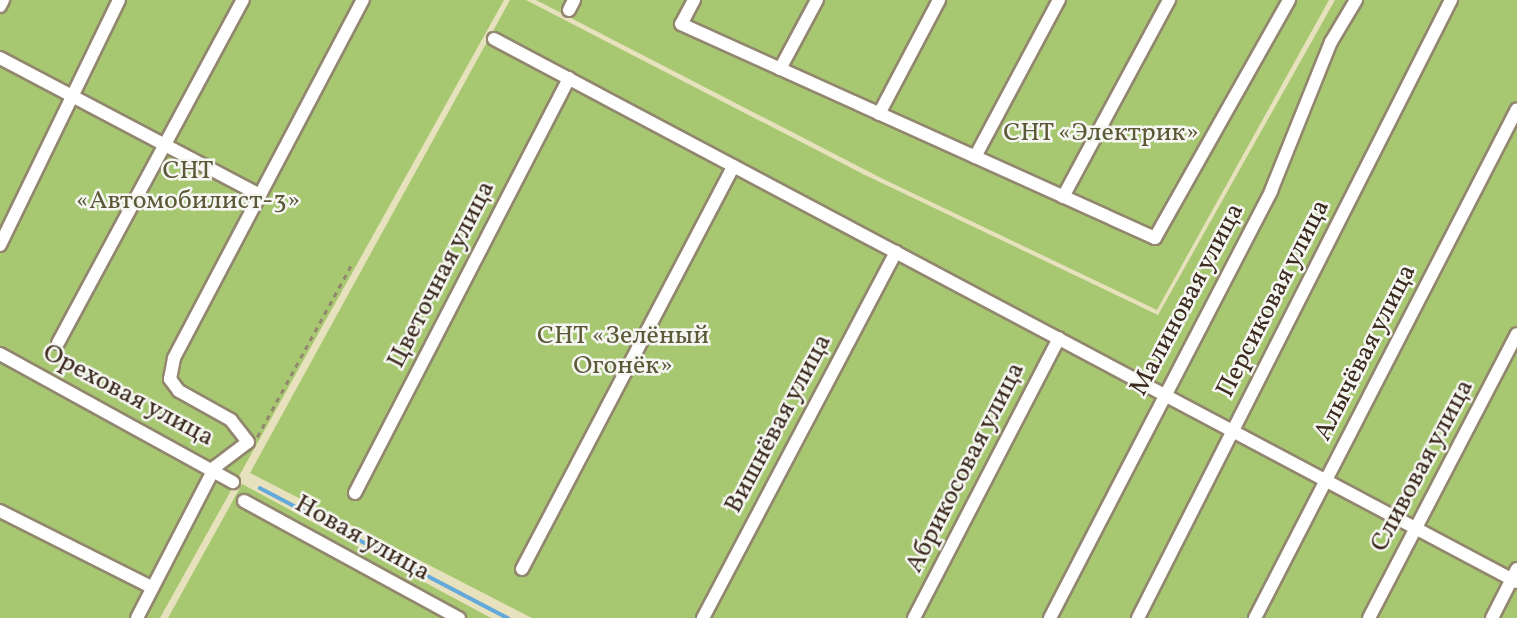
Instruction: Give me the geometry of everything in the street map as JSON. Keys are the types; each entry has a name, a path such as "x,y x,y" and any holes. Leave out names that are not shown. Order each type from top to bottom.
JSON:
{"street":[{"path":"0,6 3,0"},
{"path":"0,244 119,0"},
{"path":"58,343 169,142 243,0"},
{"path":"137,618 215,467 248,442 231,420 198,406 170,379 174,358 363,0"},
{"path":"694,0 681,24 1155,238 1289,0"},
{"path":"780,69 817,0"},
{"path":"879,114 939,0"},
{"path":"975,157 1059,0"},
{"path":"1063,197 1169,0"},
{"name":"Малиновая улица","path":"1051,618 1271,191 1331,42 1356,0"},
{"name":"Персиковая улица","path":"1138,618 1451,0"},
{"path":"494,39 1416,528 1515,576 1492,618"},
{"path":"0,58 169,142 260,195"},
{"name":"Цветочная улица","path":"355,493 569,78"},
{"name":"Алычёвая улица","path":"1255,618 1517,109"},
{"path":"522,569 734,166"},
{"name":"Вишнёвая улица","path":"703,618 896,252"},
{"name":"Сливовая улица","path":"1369,618 1517,334"},
{"name":"Абрикосовая улица","path":"915,618 1059,338"},
{"name":"Ореховая улица","path":"0,354 215,467 233,482"},
{"name":"Новая улица","path":"244,501 459,618"},
{"path":"0,511 151,587"}],"path":[{"path":"248,442 271,420 351,265"}],"green space":[{"name":"СНТ «Автомобилист-3»","path":"0,0 504,0 160,618 0,618"},
{"name":"СНТ «Зелёный Огонёк»","path":"510,0 526,0 863,174 1158,315 1335,0 1517,0 1517,618 532,618 250,473"},
{"name":"СНТ «Электрик»","path":"536,0 1329,0 1157,310 881,178"},
{"path":"242,484 491,618 168,618"}],"waterway":[{"path":"260,488 508,618"}]}
